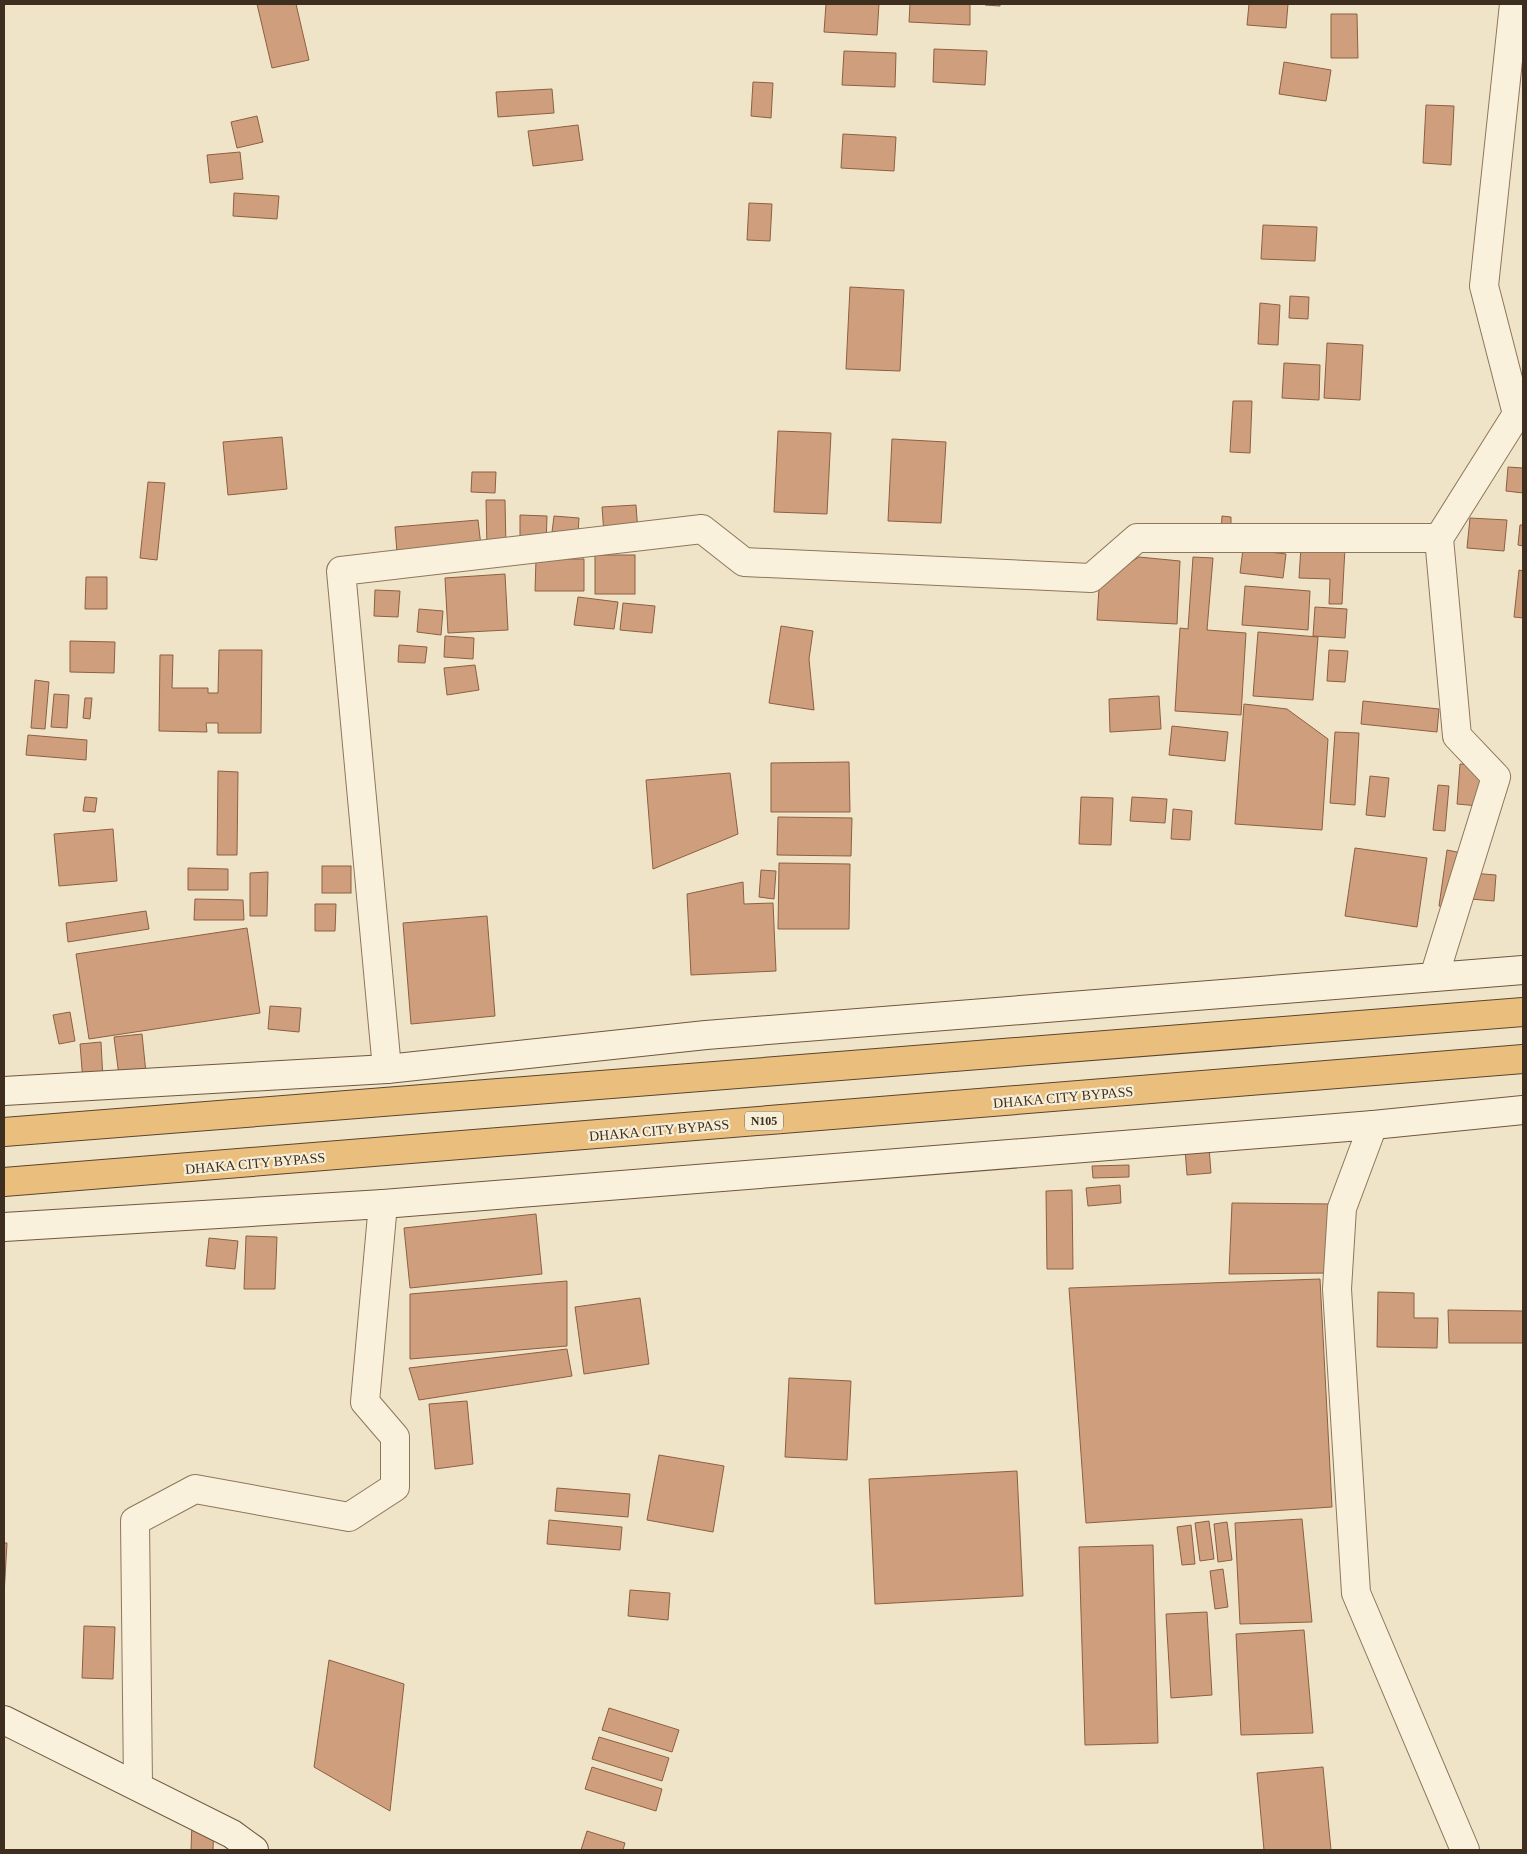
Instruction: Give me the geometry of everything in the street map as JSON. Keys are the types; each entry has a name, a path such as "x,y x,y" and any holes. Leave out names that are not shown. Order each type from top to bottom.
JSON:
{"highway":[{"path":"4,1132 1523,1012"},
{"name":"DHAKA CITY BYPASS","path":"4,1182 1523,1059"}],"street":[{"path":"1434,977 1496,777 1457,736 1439,538 1517,414 1484,286 1514,4"},
{"path":"387,1069 341,571 702,530 744,562 1091,578 1138,538 1439,538"},
{"path":"4,1092 387,1069 716,1035 1523,970"},
{"path":"4,1227 383,1204 1373,1125 1523,1110"},
{"path":"1373,1125 1342,1208 1337,1289 1356,1593 1466,1850"},
{"path":"138,1785 135,1521 195,1490 349,1517 395,1487 395,1437 365,1402 383,1204"},
{"path":"4,1720 138,1785 231,1842 254,1850"}],"building":[{"path":"257,4 296,4 309,60 272,68"},
{"path":"826,4 879,4 877,35 824,32"},
{"path":"910,4 970,4 970,25 909,22"},
{"path":"1000,4 1000,6 985,5"},
{"path":"1249,4 1288,4 1286,28 1247,25"},
{"path":"1331,14 1357,14 1358,58 1331,58"},
{"path":"934,49 987,51 985,85 933,82"},
{"path":"844,51 896,53 895,87 842,85"},
{"path":"1284,62 1331,70 1326,101 1279,94"},
{"path":"753,82 773,83 771,118 751,116"},
{"path":"552,89 554,113 498,117 496,92"},
{"path":"1426,105 1454,106 1451,165 1423,163"},
{"path":"257,116 263,142 237,148 231,122"},
{"path":"578,125 583,160 533,166 528,131"},
{"path":"843,134 896,137 894,171 841,168"},
{"path":"240,152 243,179 210,183 207,155"},
{"path":"234,193 279,196 277,219 233,216"},
{"path":"749,203 772,204 770,241 747,240"},
{"path":"1263,225 1317,227 1315,261 1261,259"},
{"path":"850,287 904,290 900,371 846,369"},
{"path":"1290,296 1309,297 1308,319 1289,318"},
{"path":"1260,303 1280,305 1278,345 1258,344"},
{"path":"1327,343 1363,345 1360,400 1324,398"},
{"path":"1284,363 1320,365 1319,400 1282,398"},
{"path":"1233,401 1252,401 1250,453 1230,452"},
{"path":"778,431 831,433 827,514 774,512"},
{"path":"282,437 287,489 228,495 223,442"},
{"path":"892,439 946,442 941,523 888,521"},
{"path":"1508,467 1523,468 1523,493 1506,491"},
{"path":"472,472 496,472 495,493 471,492"},
{"path":"148,482 165,483 157,560 140,558"},
{"path":"486,500 505,500 506,549 487,550"},
{"path":"636,505 638,533 604,534 602,507"},
{"path":"520,515 547,516 546,545 520,544"},
{"path":"554,516 579,518 578,533 552,532"},
{"path":"1222,516 1231,517 1231,534 1221,533"},
{"path":"1470,518 1507,520 1504,551 1467,548"},
{"path":"478,520 481,546 397,553 395,527"},
{"path":"1520,525 1523,525 1523,546 1518,545"},
{"path":"1301,546 1345,548 1342,604 1329,604 1330,579 1299,578"},
{"path":"1243,549 1286,554 1283,578 1240,573"},
{"path":"595,555 635,555 635,594 595,594"},
{"path":"1139,557 1180,561 1177,624 1097,620 1099,588 1119,569"},
{"path":"1193,557 1213,558 1207,630 1246,633 1241,715 1175,711 1180,628 1188,629"},
{"path":"536,559 584,559 584,591 535,591"},
{"path":"1519,570 1523,571 1523,618 1514,617"},
{"path":"505,574 508,630 448,633 445,578"},
{"path":"86,577 107,577 107,609 85,609"},
{"path":"1245,586 1310,591 1308,630 1242,625"},
{"path":"375,590 400,591 398,617 374,616"},
{"path":"578,597 618,602 614,629 574,625"},
{"path":"623,603 655,606 652,633 620,630"},
{"path":"1315,607 1347,609 1345,638 1313,636"},
{"path":"419,609 443,611 441,635 417,632"},
{"path":"781,626 813,631 809,659 814,710 769,703"},
{"path":"1258,632 1318,637 1313,700 1253,696"},
{"path":"445,636 474,638 473,659 444,657"},
{"path":"70,641 115,642 114,673 70,672"},
{"path":"399,645 427,647 425,663 398,662"},
{"path":"219,650 262,650 261,733 218,733 218,723 206,723 207,732 159,731 160,655 173,655 172,688 208,688 208,693 218,693"},
{"path":"1329,650 1348,651 1345,682 1327,681"},
{"path":"475,665 479,690 447,695 444,668"},
{"path":"35,680 49,682 45,729 31,728"},
{"path":"54,694 69,695 67,728 51,727"},
{"path":"1159,696 1161,729 1110,732 1109,699"},
{"path":"85,698 92,698 90,719 83,718"},
{"path":"1363,701 1439,709 1437,732 1361,724"},
{"path":"1244,704 1287,709 1328,739 1322,830 1235,824"},
{"path":"1172,726 1228,732 1225,761 1169,755"},
{"path":"1335,732 1359,733 1355,805 1330,803"},
{"path":"28,735 87,740 86,760 26,755"},
{"path":"849,762 850,812 771,812 771,763"},
{"path":"1460,764 1481,766 1479,806 1457,804"},
{"path":"218,771 238,772 237,855 217,855"},
{"path":"730,773 738,834 653,869 646,780"},
{"path":"1370,776 1389,778 1385,817 1366,815"},
{"path":"1438,785 1449,786 1445,831 1433,830"},
{"path":"85,797 97,798 95,812 83,811"},
{"path":"1081,797 1113,798 1111,845 1079,844"},
{"path":"1132,797 1167,799 1165,823 1130,821"},
{"path":"1173,809 1192,811 1190,840 1171,839"},
{"path":"778,817 852,818 851,856 777,855"},
{"path":"113,829 117,881 59,886 54,834"},
{"path":"1355,848 1427,858 1417,927 1345,916"},
{"path":"1447,850 1462,853 1455,908 1439,906"},
{"path":"779,863 850,864 849,929 778,929"},
{"path":"322,866 351,866 351,893 322,893"},
{"path":"188,868 228,869 228,890 188,890"},
{"path":"761,870 776,871 774,899 759,897"},
{"path":"268,872 267,916 250,916 250,873"},
{"path":"1472,873 1496,875 1494,901 1470,899"},
{"path":"743,882 744,904 773,903 776,971 691,975 687,894"},
{"path":"195,899 243,900 244,920 194,920"},
{"path":"315,904 336,904 335,931 315,931"},
{"path":"146,911 149,929 68,942 66,923"},
{"path":"487,916 495,1016 411,1024 403,923"},
{"path":"247,928 260,1013 89,1039 76,954"},
{"path":"270,1006 301,1008 299,1032 268,1029"},
{"path":"70,1012 75,1041 59,1044 53,1015"},
{"path":"142,1034 146,1073 119,1076 114,1037"},
{"path":"101,1042 103,1080 83,1082 80,1044"},
{"path":"1209,1147 1211,1173 1187,1175 1185,1149"},
{"path":"1129,1165 1129,1177 1093,1178 1092,1166"},
{"path":"1120,1185 1121,1203 1088,1206 1086,1188"},
{"path":"1072,1190 1073,1269 1047,1269 1046,1191"},
{"path":"1232,1203 1333,1204 1331,1273 1229,1274"},
{"path":"536,1214 542,1274 410,1288 404,1228"},
{"path":"246,1236 277,1237 275,1289 244,1289"},
{"path":"209,1238 238,1241 235,1269 206,1266"},
{"path":"1320,1279 1332,1507 1086,1523 1069,1288"},
{"path":"567,1281 567,1346 410,1359 410,1294"},
{"path":"1378,1292 1414,1293 1414,1318 1438,1318 1437,1348 1377,1347"},
{"path":"640,1298 649,1364 584,1374 575,1307"},
{"path":"1448,1310 1523,1311 1523,1343 1449,1343"},
{"path":"567,1349 572,1376 419,1400 409,1368"},
{"path":"789,1378 851,1381 847,1460 785,1457"},
{"path":"467,1401 473,1464 435,1469 429,1404"},
{"path":"659,1455 724,1466 713,1532 647,1520"},
{"path":"1017,1471 1023,1596 875,1604 869,1479"},
{"path":"557,1488 630,1494 628,1517 555,1511"},
{"path":"1302,1519 1312,1622 1240,1624 1235,1523"},
{"path":"549,1520 622,1527 620,1550 547,1544"},
{"path":"1209,1521 1214,1559 1200,1561 1195,1523"},
{"path":"1227,1522 1232,1560 1218,1562 1214,1524"},
{"path":"1191,1525 1195,1564 1182,1565 1177,1527"},
{"path":"4,1543 7,1543 4,1595"},
{"path":"1153,1545 1158,1743 1085,1745 1079,1547"},
{"path":"1223,1569 1228,1607 1215,1609 1210,1571"},
{"path":"630,1590 670,1593 668,1620 628,1616"},
{"path":"1207,1612 1212,1695 1171,1698 1166,1614"},
{"path":"84,1626 115,1627 113,1679 82,1678"},
{"path":"1304,1630 1313,1733 1241,1735 1236,1634"},
{"path":"329,1660 404,1684 390,1811 314,1767"},
{"path":"609,1708 679,1730 672,1752 602,1730"},
{"path":"599,1737 669,1758 662,1781 592,1759"},
{"path":"592,1767 662,1789 656,1811 585,1789"},
{"path":"1323,1767 1331,1850 1264,1850 1257,1773"},
{"path":"192,1822 214,1823 213,1850 191,1850"},
{"path":"587,1831 625,1843 623,1850 581,1850"}]}
